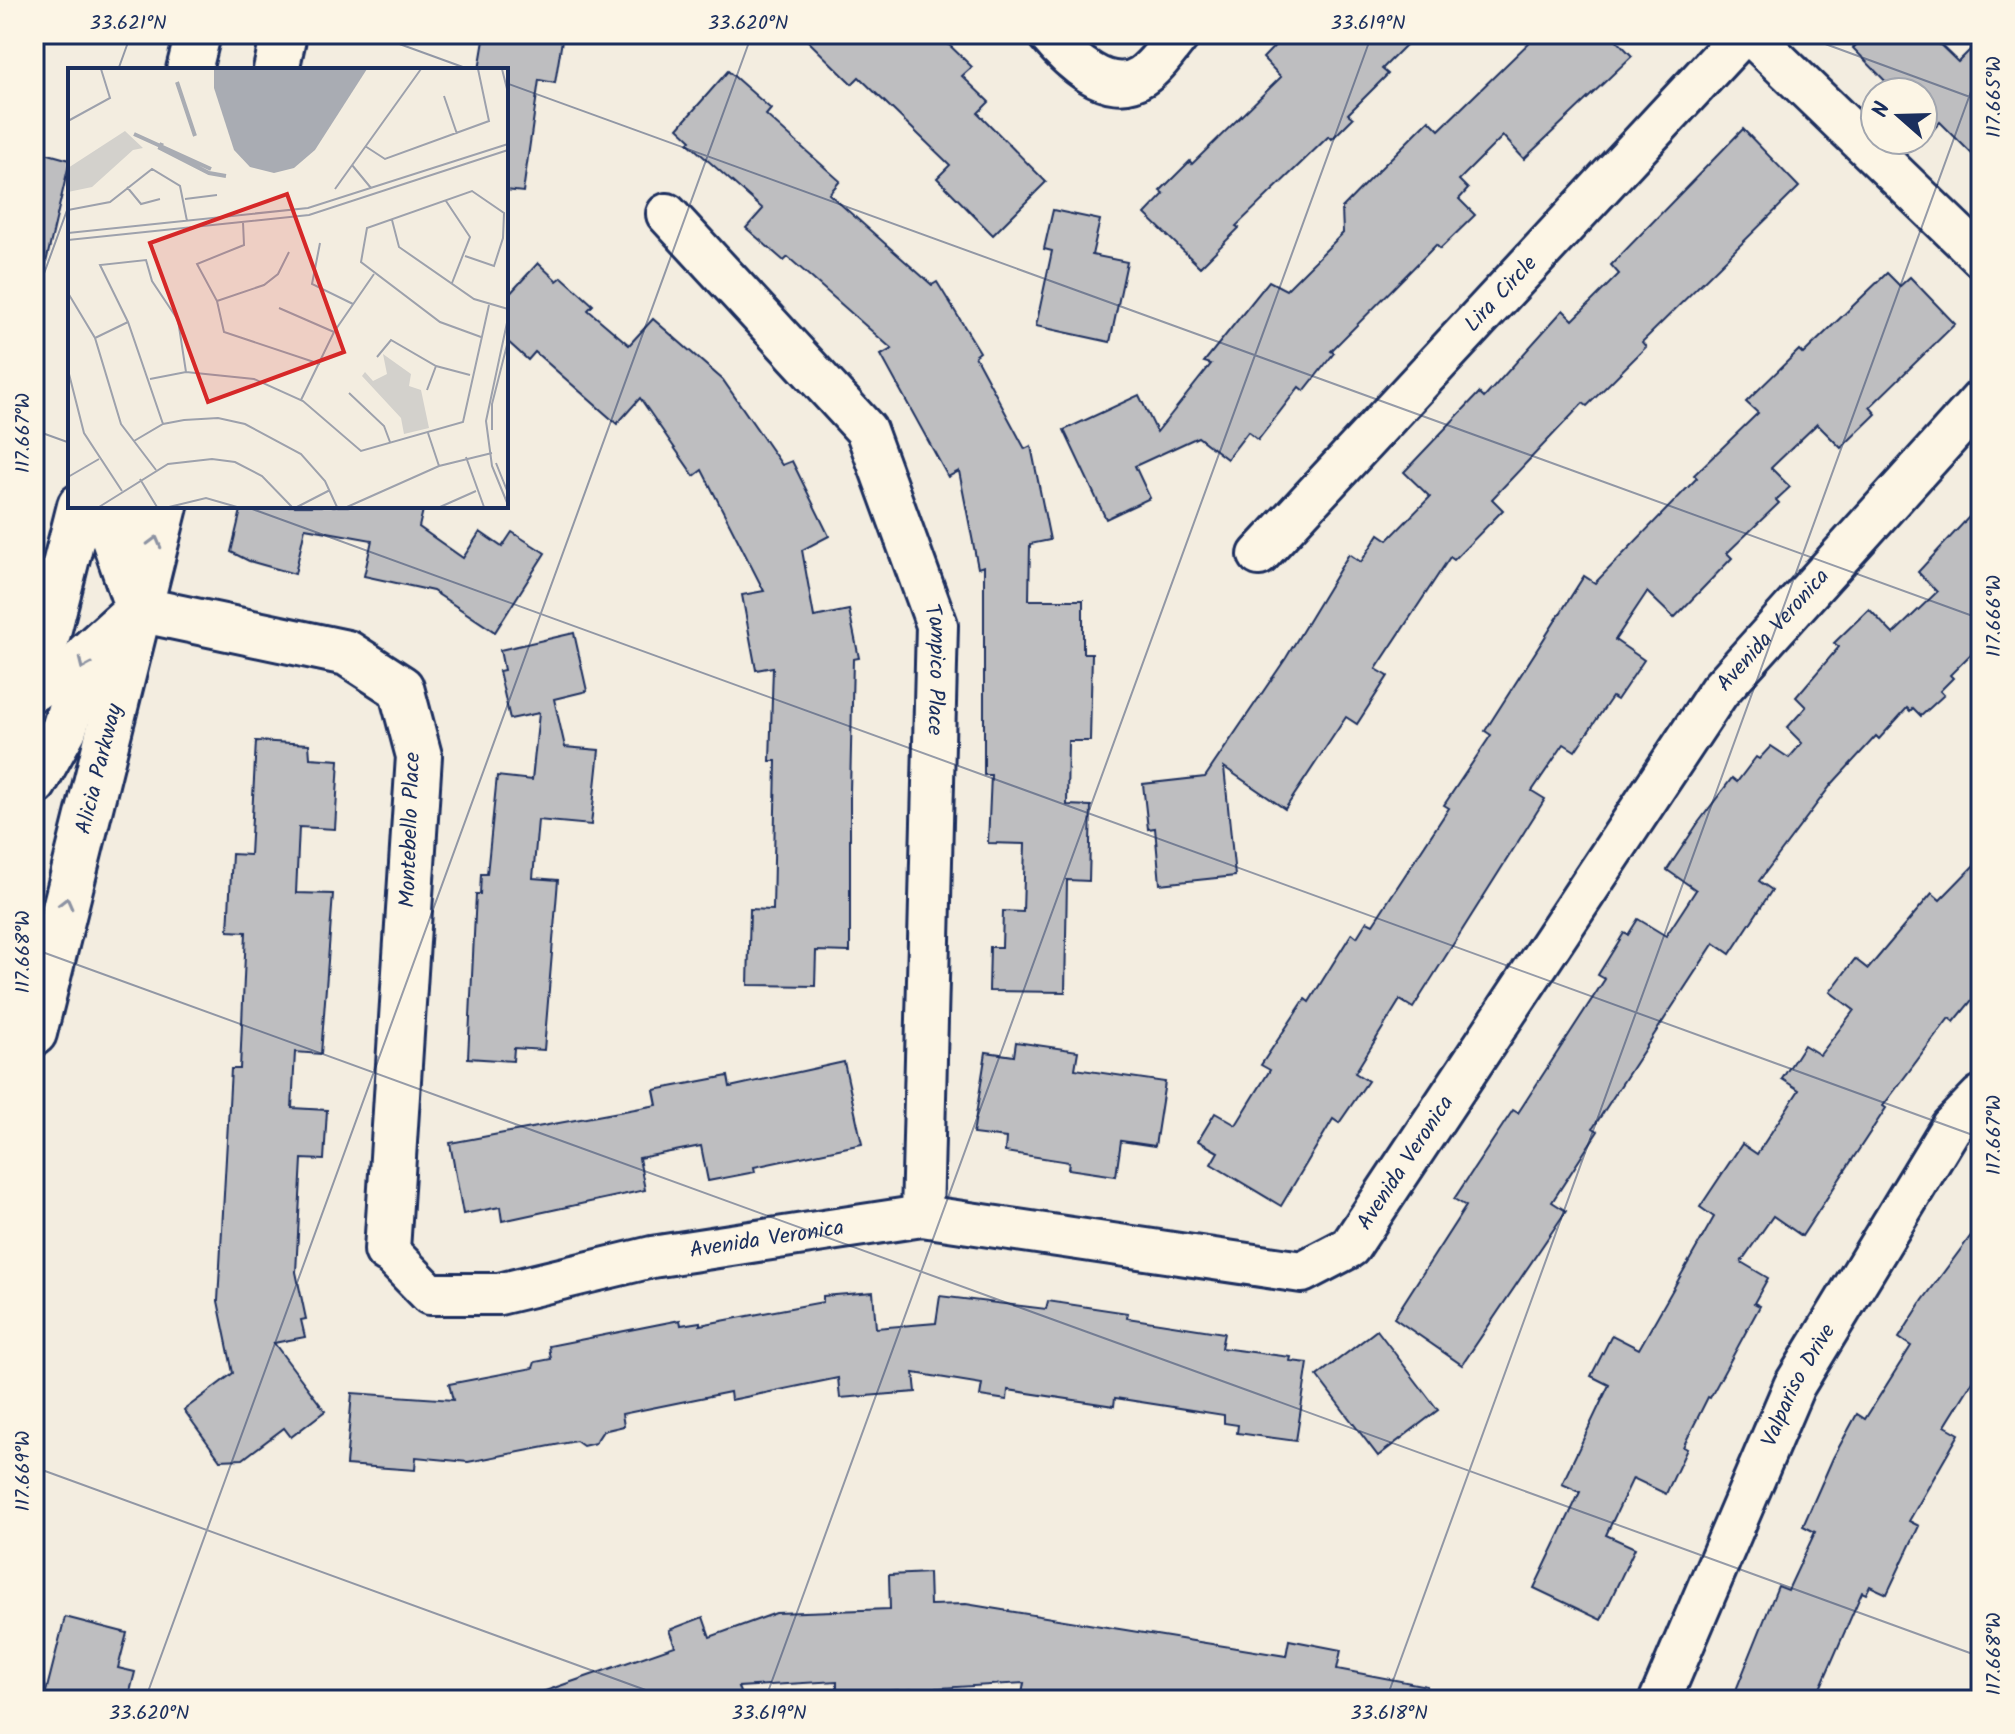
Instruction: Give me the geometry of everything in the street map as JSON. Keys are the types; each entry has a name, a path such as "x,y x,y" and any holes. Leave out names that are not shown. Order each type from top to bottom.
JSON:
{"main road":[{"path":"190,68 198,34"},
{"path":"276,68 284,34"},
{"path":"34,688 79,508"},
{"path":"34,783 64,729 87,655 138,609 114,539 121,508"},
{"name":"Alicia Parkway","path":"34,1033 164,508"},
{"name":"Montebello Place","path":"138,609 347,653 401,688 419,756 387,1250"}],"street":[{"path":"1048,34 1068,57 1100,78 1119,83 1142,77 1180,34"},
{"name":"Lira Circle","path":"1259,555 1743,34"},
{"path":"1750,34 1981,257"},
{"name":"Tampico Place","path":"667,214 866,430 937,625 922,1216"},
{"name":"Avenida Veronica","path":"387,1250 430,1294 499,1294 652,1257 922,1216 1302,1272 1350,1247 1719,691 1981,400"},
{"name":"Valpariso Drive","path":"1660,1700 1794,1386 1951,1127 1981,1096"}],"building":[{"path":"485,34 563,34 555,83 539,80 523,192 508,190 508,68 479,68"},
{"path":"801,34 938,34 972,67 962,76 989,102 978,113 1046,182 993,235 937,178 950,165 859,77 852,84"},
{"path":"1286,34 1417,34 1382,69 1388,74 1348,114 1353,118 1332,139 1329,136 1236,226 1239,228 1200,267 1145,214 1164,194 1160,191 1281,77 1263,58"},
{"path":"1538,34 1611,34 1632,56 1524,159 1503,136 1459,180 1468,189 1459,199 1475,215 1440,249 1436,245 1331,351 1334,353 1304,391 1299,387 1258,440 1248,432 1227,459 1198,437 1135,466 1150,498 1106,519 1064,430 1139,395 1157,432 1211,364 1204,362 1269,281 1286,290 1343,233 1342,208 1370,179 1429,120 1439,130"},
{"path":"1868,34 1929,34 1958,62 1981,39 1981,163 1939,123 1939,76 1880,76 1853,48"},
{"path":"728,71 771,109 766,115 840,181 829,194 932,285 937,282 980,352 975,356 1025,449 1031,446 1050,540 1030,544 1029,600 1083,600 1083,653 1092,653 1090,741 1068,741 1067,805 1091,806 1089,881 1067,880 1065,992 989,991 990,947 1002,947 1003,911 1023,912 1025,844 988,843 991,775 984,775 984,566 978,568 959,471 948,477 881,355 892,349 788,257 784,261 746,228 763,209 688,143 691,140 678,128"},
{"path":"1743,129 1799,187 1642,342 1646,347 1587,406 1583,403 1492,499 1503,510 1454,560 1450,557 1376,669 1388,676 1357,724 1346,717 1285,809 1224,767 1235,876 1160,884 1155,828 1148,829 1143,784 1205,777 1286,658 1349,554 1361,562 1379,534 1388,540 1430,497 1404,472 1479,393 1484,398 1563,310 1573,320 1619,274 1611,265"},
{"path":"34,150 68,159 68,169 44,271 34,270"},
{"path":"1053,210 1100,220 1092,255 1127,262 1110,342 1036,326 1052,251 1044,249"},
{"path":"538,263 557,281 562,277 593,305 588,310 629,345 653,319 723,380 782,465 792,461 829,536 802,550 814,617 849,610 859,658 853,659 850,952 816,951 815,986 748,985 750,909 773,910 776,761 770,761 773,667 756,670 742,595 764,591 702,470 694,476 640,398 617,424 535,352 528,360 508,342 508,296"},
{"path":"1887,273 1900,286 1910,277 1955,324 1870,407 1876,414 1841,448 1817,424 1771,468 1790,487 1776,500 1779,503 1727,553 1732,558 1674,618 1647,592 1615,640 1644,660 1617,700 1612,697 1575,751 1564,744 1532,791 1545,799 1413,1008 1400,1000 1355,1073 1368,1081 1339,1123 1333,1119 1281,1206 1211,1164 1218,1152 1198,1141 1215,1113 1236,1125 1270,1070 1261,1065 1305,999 1309,1002 1352,933 1357,937 1367,921 1373,924 1449,808 1444,805 1491,735 1485,731 1584,576 1595,583 1697,478 1694,475 1758,413 1746,402 1799,350 1803,354"},
{"path":"1981,504 1981,644 1950,675 1953,678 1940,691 1944,695 1921,716 1913,708 1910,711 1907,708 1831,785 1759,881 1772,890 1730,954 1714,943 1593,1128 1598,1131 1552,1202 1566,1211 1462,1365 1394,1318 1466,1206 1454,1199 1513,1110 1518,1113 1605,979 1598,975 1624,933 1628,935 1638,919 1666,936 1696,890 1667,870 1732,778 1737,782 1756,757 1759,759 1771,746 1789,758 1802,743 1787,728 1806,707 1796,697 1839,647 1834,643 1869,609 1893,634 1937,592 1918,572"},
{"path":"242,508 424,508 419,527 463,558 480,532 502,547 512,532 545,553 495,632 433,591 364,576 372,540 305,528 295,574 249,561 231,552"},
{"path":"574,633 587,691 554,699 565,747 599,750 591,825 538,820 533,878 558,880 544,1050 514,1048 513,1061 468,1058 476,894 480,894 481,874 487,874 497,776 532,780 539,713 510,719 499,671 504,670 500,650"},
{"path":"256,741 309,744 310,758 339,760 335,829 299,827 296,893 333,894 321,1054 295,1052 292,1108 327,1110 324,1160 302,1159 296,1272 306,1319 301,1320 305,1337 274,1343 325,1411 291,1437 284,1428 243,1459 220,1460 184,1410 233,1373 218,1301 231,1069 240,1069 246,932 228,931 232,854 250,855"},
{"path":"1981,858 1981,917 1973,927 1981,934 1981,989 1954,1022 1949,1018 1883,1106 1886,1108 1802,1236 1773,1216 1741,1262 1768,1278 1754,1303 1760,1306 1683,1447 1687,1449 1666,1494 1633,1478 1606,1535 1635,1548 1601,1620 1534,1588 1580,1492 1562,1484 1609,1385 1591,1376 1612,1335 1639,1349 1714,1217 1700,1207 1742,1144 1757,1154 1799,1090 1782,1079 1804,1045 1820,1055 1854,1010 1830,992 1855,959 1868,969 1932,893 1940,900"},
{"path":"1016,1042 1078,1051 1075,1069 1165,1082 1155,1146 1121,1141 1116,1176 1068,1169 1069,1162 1005,1152 1006,1138 973,1134 986,1052 1014,1056"},
{"path":"844,1062 862,1144 754,1167 755,1172 708,1181 701,1146 639,1158 645,1190 502,1221 500,1207 463,1214 450,1143 657,1105 654,1090 728,1076 730,1087"},
{"path":"1981,1222 1981,1368 1945,1426 1959,1434 1909,1521 1919,1526 1887,1594 1870,1586 1866,1594 1862,1592 1815,1700 1732,1700 1778,1586 1788,1590 1815,1532 1803,1526 1833,1458 1857,1414 1865,1419 1911,1346 1899,1338"},
{"path":"873,1292 876,1328 936,1323 940,1296 1046,1309 1048,1301 1128,1313 1127,1318 1224,1333 1221,1348 1291,1357 1290,1361 1308,1363 1296,1441 1237,1433 1238,1425 1224,1423 1224,1415 1115,1398 1114,1406 1008,1390 1007,1400 980,1396 982,1384 914,1373 916,1392 840,1398 838,1378 731,1400 730,1392 622,1414 624,1426 603,1431 595,1443 583,1446 576,1441 468,1462 416,1457 415,1470 346,1465 352,1393 453,1400 449,1384 533,1368 535,1362 551,1359 549,1346 680,1320 681,1325 700,1322 700,1325 823,1302 823,1296"},
{"path":"1377,1330 1438,1410 1378,1456 1317,1376"},
{"path":"929,1573 930,1605 966,1604 1286,1656 1289,1640 1341,1650 1337,1669 1427,1686 1426,1700 1021,1700 1024,1683 837,1694 837,1681 738,1687 743,1700 532,1700 531,1696 675,1646 669,1630 703,1617 710,1637 776,1613 890,1609 889,1575"},
{"path":"65,1617 127,1633 118,1668 135,1672 128,1700 44,1700"}]}
